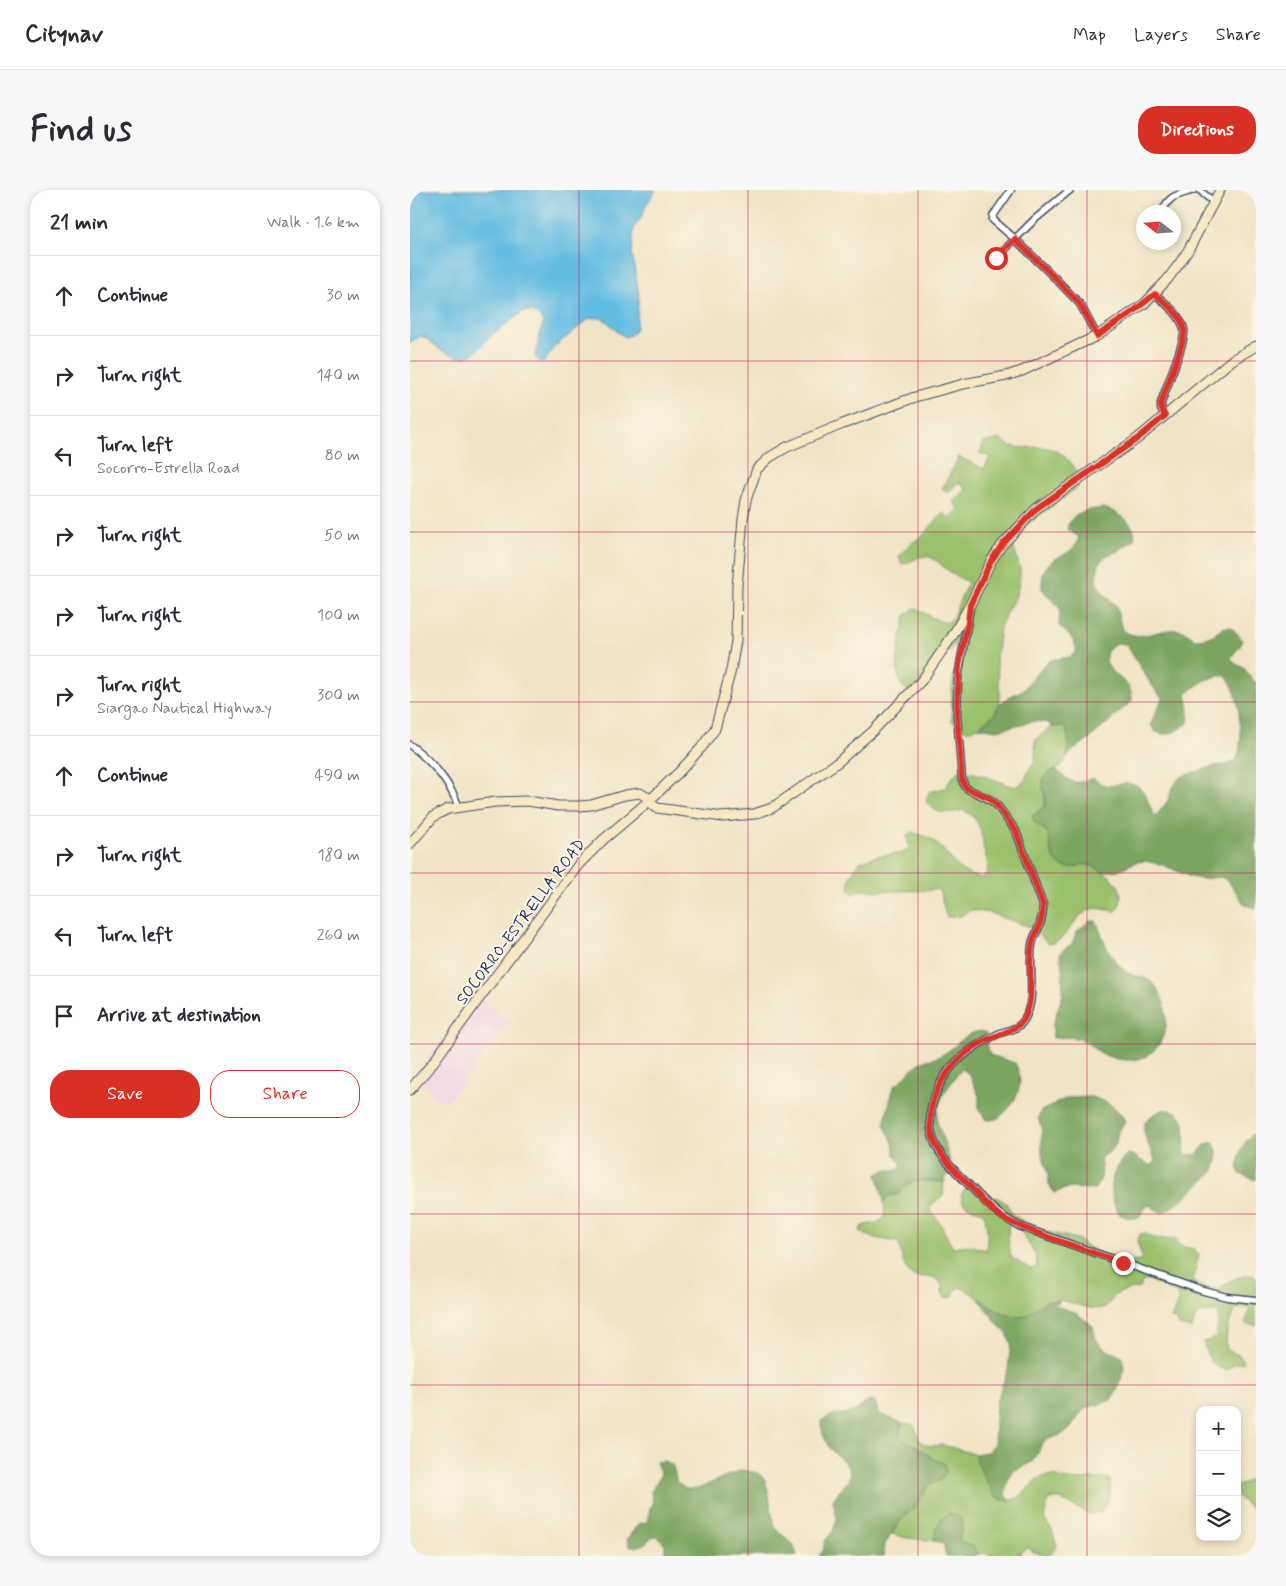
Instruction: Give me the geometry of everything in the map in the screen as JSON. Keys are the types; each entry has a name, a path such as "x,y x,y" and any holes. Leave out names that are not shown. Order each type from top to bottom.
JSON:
{"street":[{"path":"1011,190 993,216 993,220 1015,239 1080,304 1097,336"},
{"path":"996,258 1048,207 1070,190"},
{"path":"1166,205 1168,200 1194,190"},
{"path":"1200,190 1214,202"},
{"name":"SOCORRO-ESTRELLA ROAD","path":"410,1090 432,1064 480,996 579,864 616,828 650,800 701,748 715,729 731,670 736,641 737,586 744,510 754,475 761,464 778,451 888,407 940,390 1022,371 1097,336 1130,314 1155,294 1179,264 1220,190"},
{"path":"1155,294 1180,320 1185,333 1161,403 1165,416"},
{"path":"410,844 433,818 448,809 495,802 528,801 558,806 578,806 640,793 647,797 653,805 662,809 722,817 749,814 772,808 844,757 901,703 929,671 953,635 991,561 1002,545 1037,508 1130,444 1232,360 1256,346"},
{"path":"970,605 958,678 957,715 962,780 966,788 989,798 996,804 1016,831 1039,892 1043,911 1040,926 1032,943 1030,956 1031,994 1025,1019 1013,1029 981,1042 966,1053 948,1072 935,1094 931,1107 932,1137 940,1152 994,1212 1020,1226 1200,1290 1227,1297 1256,1300"},
{"path":"410,745 422,753 437,769 453,792 459,807"}],"shaded area":[{"path":"476,995 509,1022 449,1100 443,1102 412,1077"}],"green space":[{"path":"1000,439 1011,446 1022,448 1040,447 1058,452 1075,468 1081,478 1077,488 1021,529 1014,540 1014,549 1020,568 1020,580 1015,598 1000,627 996,659 1000,693 999,705 995,713 979,727 970,730 960,729 952,721 952,684 958,647 955,643 921,688 913,694 903,687 900,681 898,663 900,641 906,615 914,608 947,623 952,619 968,582 951,573 933,558 925,556 902,564 899,557 906,548 922,536 944,513 950,519 959,509 953,501 966,490 959,482 948,493 942,489 959,457 984,469 990,457 980,453 984,442"},
{"path":"1103,508 1117,513 1126,519 1134,532 1134,540 1118,551 1105,556 1099,564 1096,579 1099,588 1116,606 1122,630 1132,635 1141,635 1181,630 1188,633 1194,639 1199,639 1214,634 1225,627 1231,627 1242,639 1241,645 1231,657 1234,663 1244,668 1252,680 1256,682 1256,908 1245,905 1229,882 1221,877 1202,879 1191,877 1163,865 1145,861 1136,862 1118,870 1103,872 1092,865 1082,864 1071,868 1063,866 1056,862 1048,833 1035,823 1032,816 1045,806 1043,781 1045,776 1057,770 1074,782 1093,778 1101,784 1109,786 1127,783 1138,786 1145,794 1154,816 1157,815 1167,802 1172,789 1180,777 1215,766 1226,765 1237,759 1241,737 1239,710 1237,699 1227,676 1210,678 1190,691 1186,695 1189,709 1188,723 1172,733 1159,733 1154,731 1151,724 1162,698 1126,644 1118,643 1112,646 1106,654 1106,661 1110,669 1130,688 1132,701 1067,757 1069,741 1065,726 1051,727 1049,723 1034,721 997,730 979,727 995,713 999,705 1007,698 1023,690 1044,665 1051,660 1070,657 1076,652 1075,644 1059,626 1060,609 1042,589 1043,576 1049,564 1068,552 1076,544 1079,537 1067,529 1072,518 1081,512"},
{"path":"1065,726 1068,739 1066,759 1058,769 1051,771 1042,788 1045,798 1044,805 1032,816 1035,823 1049,833 1051,844 1076,868 1082,864 1090,866 1099,869 1113,880 1121,894 1116,911 1098,908 1087,911 1078,918 1058,941 1048,944 1033,928 990,913 971,910 961,916 947,917 938,889 917,891 864,890 853,894 849,889 850,878 859,862 877,856 903,853 909,848 907,835 912,832 931,839 959,868 973,876 982,878 987,873 987,863 981,832 977,822 969,813 963,810 947,813 933,809 926,801 929,792 945,788 957,772 980,775 1015,787 1024,781 1034,761 1035,740 1051,727"},
{"path":"1090,921 1096,921 1107,947 1119,965 1128,973 1152,982 1161,994 1165,1006 1166,1019 1164,1031 1160,1042 1153,1051 1143,1057 1130,1060 1119,1059 1101,1053 1080,1039 1053,1038 1053,1024 1063,994 1060,955 1062,951 1072,944 1077,931"},
{"path":"980,1031 986,1033 990,1055 1015,1063 1020,1083 1013,1102 999,1118 986,1120 979,1109 979,1096 970,1076 963,1069 957,1074 943,1095 938,1108 937,1121 950,1160 944,1182 919,1180 908,1184 899,1194 888,1196 884,1201 877,1174 886,1170 901,1169 901,1162 894,1155 893,1142 884,1124 894,1086 920,1063 942,1055 964,1038"},
{"path":"1091,1097 1111,1105 1125,1121 1117,1135 1116,1145 1100,1158 1102,1175 1094,1189 1068,1188 1054,1193 1049,1184 1042,1153 1042,1128 1038,1118 1041,1111 1067,1098"},
{"path":"1162,1110 1172,1111 1182,1118 1185,1131 1185,1154 1196,1155 1206,1144 1213,1142 1217,1150 1217,1162 1213,1172 1165,1212 1162,1213 1149,1205 1143,1210 1139,1218 1120,1215 1113,1199 1113,1175 1127,1154 1152,1166 1155,1160 1145,1137 1144,1125 1153,1115"},
{"path":"1256,1132 1256,1180 1240,1174 1238,1163 1241,1150"},
{"path":"913,1182 944,1182 943,1196 929,1208 941,1225 952,1247 969,1245 986,1250 987,1231 983,1212 963,1203 961,1195 968,1185 976,1184 992,1197 999,1198 1007,1204 1013,1215 1039,1230 1077,1239 1095,1251 1130,1262 1139,1261 1142,1257 1137,1241 1141,1233 1153,1238 1175,1240 1177,1244 1194,1249 1199,1254 1193,1280 1199,1286 1217,1290 1240,1277 1256,1276 1256,1326 1245,1324 1250,1308 1236,1309 1229,1324 1227,1334 1227,1350 1239,1355 1244,1362 1235,1364 1226,1370 1213,1364 1208,1357 1203,1342 1216,1338 1219,1312 1200,1314 1195,1319 1192,1329 1179,1326 1176,1320 1171,1318 1179,1300 1177,1293 1150,1281 1143,1281 1139,1288 1119,1293 1103,1308 1091,1308 1055,1300 1046,1302 1023,1317 1013,1316 997,1310 960,1287 952,1297 945,1298 942,1293 943,1286 938,1280 930,1276 915,1277 908,1271 899,1243 872,1237 860,1230 862,1226 885,1218 884,1201 888,1196 899,1194 906,1185","holes":["1012,1216 1034,1253 1037,1267 1030,1269 1011,1257 1008,1231"]},
{"path":"979,1299 1003,1314 1023,1317 1049,1301 1060,1301 1054,1305 1076,1313 1093,1326 1094,1334 1099,1344 1122,1357 1124,1368 1118,1389 1112,1399 1084,1409 1070,1429 1061,1435 1045,1440 1032,1462 1015,1470 1008,1480 1005,1495 1009,1501 997,1497 990,1488 978,1465 975,1454 987,1452 994,1445 996,1403 1008,1369 1011,1344 1007,1333 999,1326"},
{"path":"874,1400 880,1414 903,1423 900,1429 901,1438 945,1464 946,1472 941,1480 928,1486 915,1507 898,1524 885,1544 884,1556 819,1556 837,1520 833,1500 848,1481 850,1473 844,1462 831,1450 827,1443 821,1421 831,1416 851,1412"},
{"path":"903,1423 914,1425 920,1442 930,1446 943,1445 975,1454 980,1469 998,1498 1016,1499 1022,1496 1040,1478 1050,1476 1067,1480 1110,1479 1108,1500 1101,1512 1089,1514 1060,1499 1048,1499 1044,1519 1052,1530 1057,1546 1050,1555 1034,1552 1027,1547 1019,1553 1021,1556 978,1554 976,1548 959,1540 960,1531 942,1517 937,1527 934,1541 892,1534 928,1486 941,1480 944,1464 901,1438 900,1429"},
{"path":"664,1461 673,1466 677,1483 686,1489 698,1489 742,1470 758,1473 764,1478 768,1490 774,1525 793,1544 797,1556 665,1556 665,1544 657,1536 652,1537 642,1545 636,1547 629,1546 627,1539 638,1524 647,1522 650,1508 653,1504 651,1492 661,1474 656,1462"},
{"path":"1256,1478 1256,1513 1241,1500 1241,1484"},
{"path":"949,1513 959,1517 963,1523 959,1540 976,1548 978,1554 975,1556 946,1556 943,1543 934,1541 938,1525"}],"water":[{"path":"410,190 656,190 634,228 632,253 639,295 636,328 633,333 626,337 601,318 589,319 554,347 544,362 539,361 535,356 543,323 539,315 530,311 522,312 492,335 472,355 466,357 458,357 441,350 421,336 410,342"}],"route":[{"path":"996,258 1015,239 1080,304 1097,336 1144,304 1155,294 1180,320 1185,333 1161,403 1162,413 1165,416 1137,439 1037,508 1002,545 991,561 970,605 958,678 957,715 962,780 966,788 989,798 996,804 1016,831 1043,905 1040,926 1032,943 1030,956 1031,994 1025,1019 1013,1029 981,1042 966,1053 948,1072 935,1094 931,1107 932,1137 940,1152 994,1212 1020,1226 1123,1263"}]}
